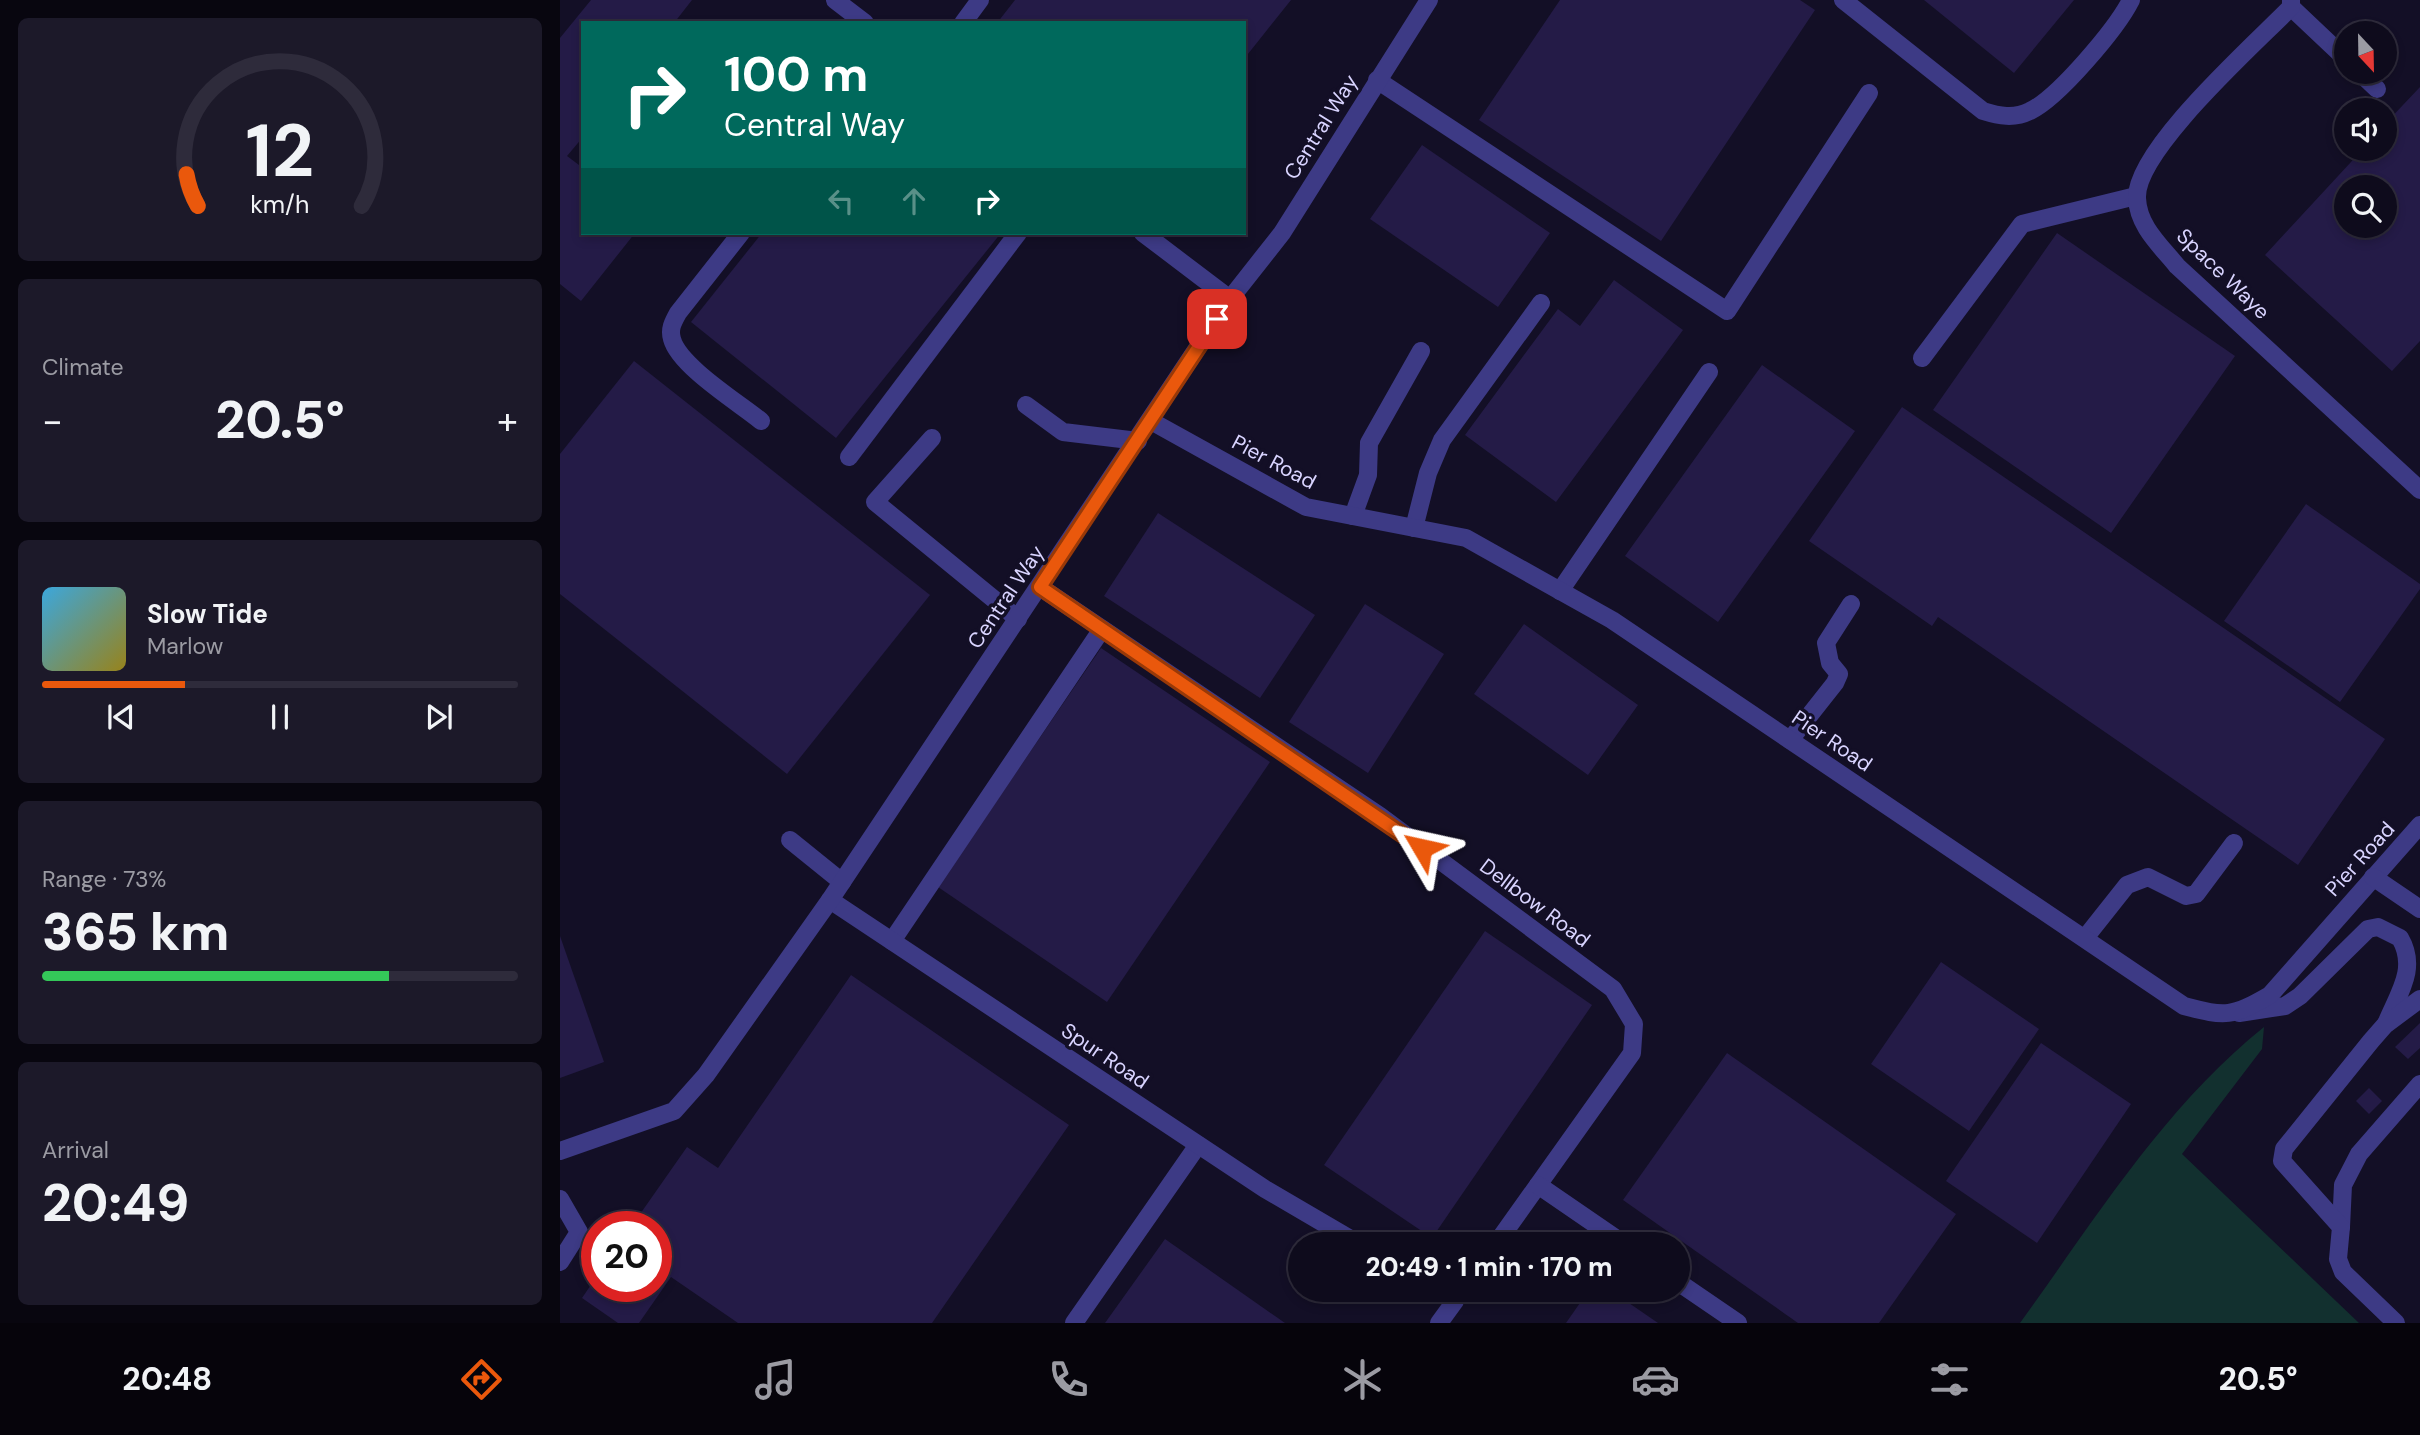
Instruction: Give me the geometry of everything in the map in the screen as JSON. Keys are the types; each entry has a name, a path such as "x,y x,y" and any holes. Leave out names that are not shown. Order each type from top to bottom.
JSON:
{"street":[{"path":"835,0 862,21"},
{"path":"964,21 980,0"},
{"name":"Central Way","path":"560,1151 674,1111 706,1075 830,900 1230,299 1282,233 1429,0"},
{"path":"1843,0 1983,111 2006,118 2031,111 2062,85 2122,20 2131,0"},
{"path":"1922,358 2022,224 2136,196 2161,142 2291,4 2334,47"},
{"path":"1377,80 1727,312 1869,93"},
{"path":"2372,84 2377,89"},
{"name":"Space Waye","path":"2136,196 2142,223 2177,266 2420,490"},
{"path":"739,235 678,313 670,328 671,337 684,359 761,421"},
{"path":"849,457 1016,235"},
{"path":"1146,235 1230,299"},
{"path":"1414,528 1428,473 1442,440 1541,303"},
{"path":"1353,516 1368,475 1369,443 1421,351"},
{"path":"1560,591 1709,372"},
{"path":"1026,405 1063,432 1138,441"},
{"name":"Pier Road","path":"1151,421 1306,508 1466,538 1612,620 2184,1006 2211,1013 2239,1013 2270,995 2420,825"},
{"path":"932,438 875,502 1018,619"},
{"name":"Dellbow Road","path":"1040,587 1380,816 1613,989 1634,1024 1632,1053 1505,1232"},
{"path":"1790,740 1835,683 1839,674 1830,663 1826,643 1851,604"},
{"path":"892,941 1102,629"},
{"path":"790,840 842,882"},
{"path":"2085,938 2127,886 2148,877 2186,896 2196,894 2234,844"},
{"path":"2373,877 2420,909"},
{"name":"Spur Road","path":"830,900 1265,1189 1338,1232"},
{"path":"2239,1013 2285,1006 2300,996 2368,929 2378,927 2400,938 2409,959 2406,976 2385,1026"},
{"path":"2341,1227 2282,1161 2284,1149 2385,1026 2420,999"},
{"path":"2396,1323 2343,1272 2338,1259 2343,1185 2359,1154 2420,1084"},
{"path":"1074,1323 1198,1145"},
{"path":"1538,1185 1607,1232"},
{"path":"560,1199 579,1232 560,1262"},
{"path":"1690,1290 1738,1323"},
{"path":"1439,1323 1454,1302"}],"green space":[{"path":"2264,1027 2262,1049 2182,1154 2359,1323 2020,1323 2103,1206 2162,1129 2228,1059"}],"building":[{"path":"591,0 692,0 676,21 581,21 581,139 567,156 581,166 581,235 633,235 581,301 560,284 560,38"},
{"path":"1015,0 1291,0 1246,56 1246,21 999,21"},
{"path":"1560,0 1800,0 1815,10 1661,241 1479,120"},
{"path":"1924,0 2074,0 2014,73"},
{"path":"2420,87 2420,341 2392,371 2265,255 2334,180 2334,238 2397,238 2397,175 2339,175 2352,161 2397,161 2397,111"},
{"path":"1422,145 1550,233 1498,307 1370,219"},
{"path":"2057,233 2235,356 2111,533 1933,410"},
{"path":"760,235 999,235 836,438 691,322"},
{"path":"1614,280 1683,330 1556,502 1465,435 1558,309 1580,326"},
{"path":"634,361 930,595 787,774 560,594 560,454"},
{"path":"1762,365 1855,431 1718,622 1625,556"},
{"path":"1902,407 2385,739 2298,865 1938,617 1932,626 1809,541"},
{"path":"2306,504 2420,584 2420,589 2340,702 2224,621"},
{"path":"1158,513 1315,615 1260,698 1104,596"},
{"path":"1365,604 1444,654 1368,773 1289,722"},
{"path":"1524,624 1638,705 1588,775 1474,694"},
{"path":"1101,648 1270,762 1107,1002 938,887"},
{"path":"1485,931 1592,1005 1436,1232 1423,1232 1324,1165"},
{"path":"560,936 604,1062 560,1078"},
{"path":"1941,962 2039,1029 1969,1131 1871,1064"},
{"path":"851,975 1069,1125 932,1323 738,1323 672,1278 672,1211 642,1211 687,1147 718,1168"},
{"path":"2420,1023 2420,1048 2408,1059 2395,1047"},
{"path":"2041,1043 2131,1104 2037,1243 1946,1181"},
{"path":"1727,1053 1956,1214 1879,1323 1798,1323 1690,1247 1690,1232 1669,1232 1623,1200"},
{"path":"2369,1088 2382,1101 2369,1114 2356,1101"},
{"path":"1165,1239 1285,1323 1105,1323"},
{"path":"588,1302 654,1302 639,1323 618,1323"},
{"path":"1581,1302 1627,1302 1658,1323 1566,1323"}],"route":[{"path":"1217,319 1040,587 1380,816 1422,848"}]}
